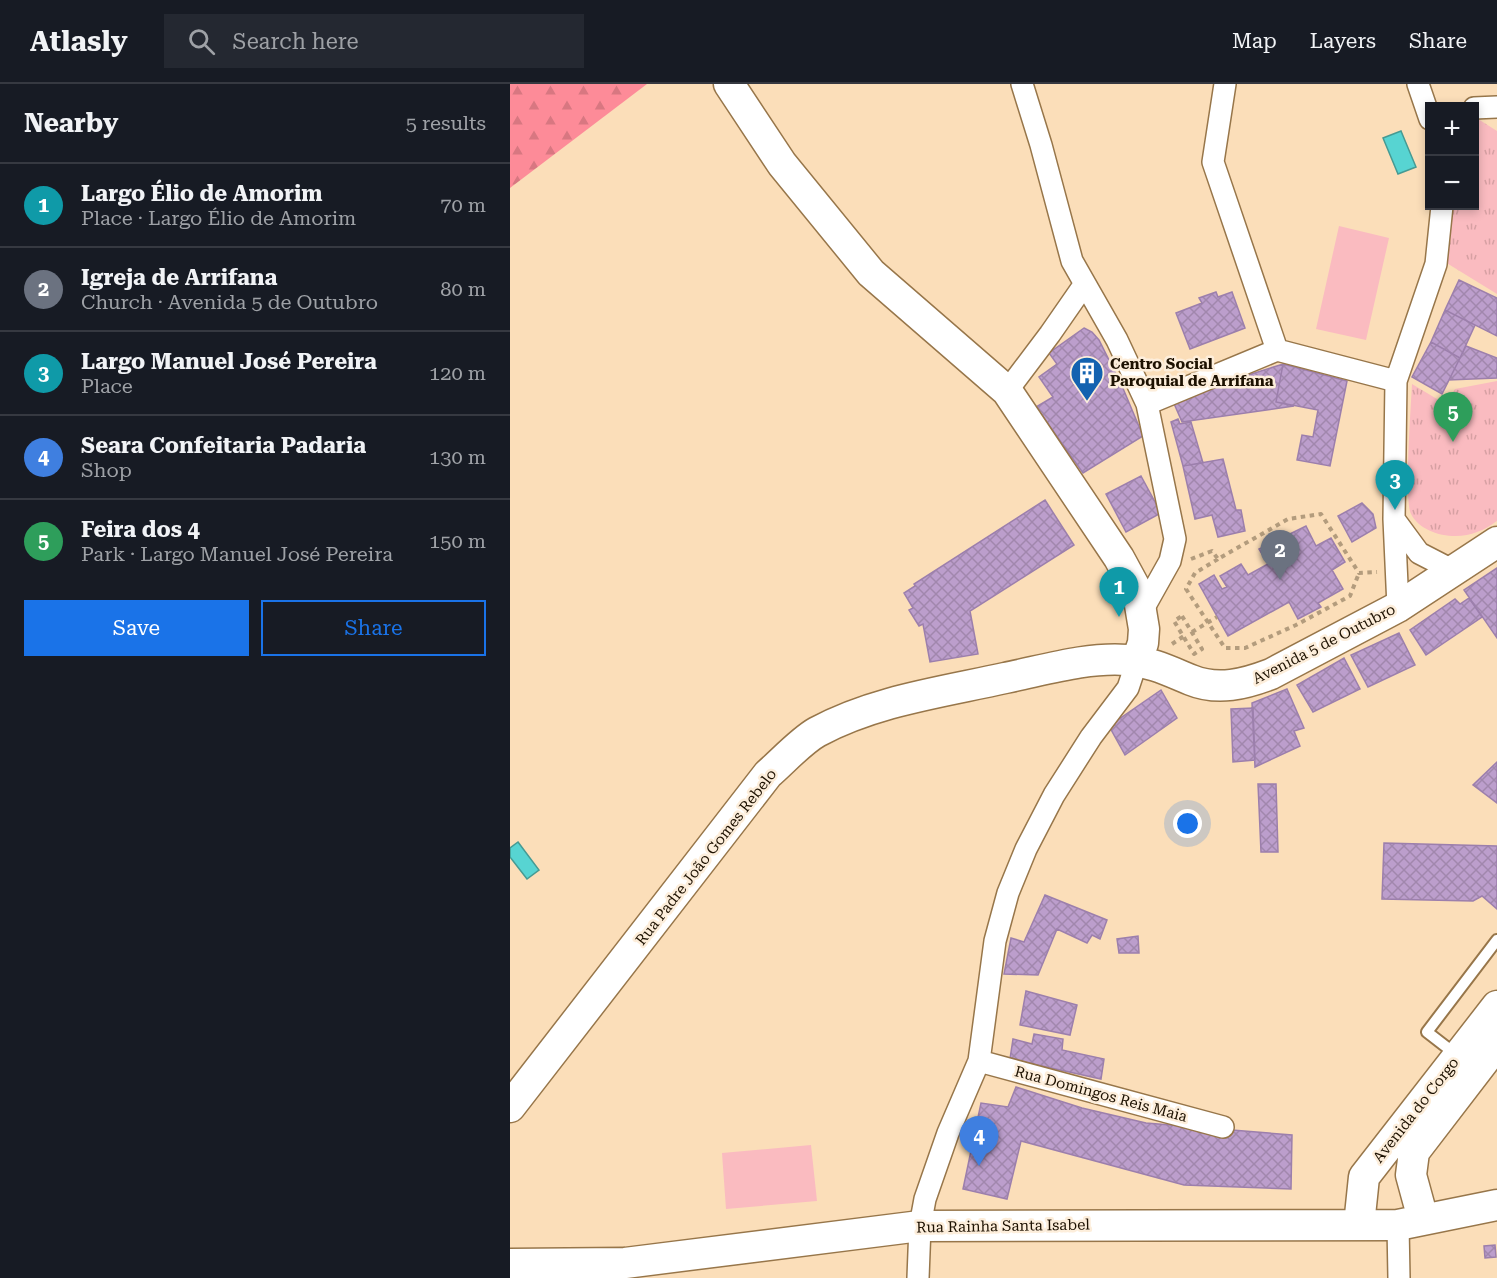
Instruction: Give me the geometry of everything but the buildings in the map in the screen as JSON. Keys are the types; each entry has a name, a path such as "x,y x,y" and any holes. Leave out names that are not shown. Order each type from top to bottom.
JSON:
{"street":[{"path":"729,84 782,164 871,273 1007,391 1119,558 1138,593 1142,611 1143,643 1128,688 1091,737 1054,795 1026,849 1008,893 995,941 979,1061 929,1183 920,1226 918,1278"},
{"path":"1022,84 1072,261 1117,340 1147,404 1153,430 1175,539 1170,561 1142,611"},
{"path":"1225,84 1213,162 1277,350"},
{"path":"1418,84 1425,104"},
{"path":"1479,108 1497,107"},
{"path":"1398,607 1394,519 1396,381 1436,264 1442,210"},
{"path":"1007,391 1084,285"},
{"path":"1147,404 1277,350 1396,381"},
{"path":"1394,519 1419,553 1454,571"},
{"name":"Avenida 5 de Outubro","path":"1137,661 1160,666 1194,681 1217,686 1235,686 1271,674 1398,607 1497,542"},
{"name":"Rua Padre João Gomes Rebelo","path":"510,1107 768,774 815,733 865,711 928,695 1080,662 1112,659 1137,661"},
{"name":"Avenida do Corgo","path":"1410,1222 1414,1152 1467,1063 1497,1006"},
{"name":"Avenida do Corgo","path":"1359,1225 1364,1177 1467,1063 1497,1044"},
{"name":"Rua Domingos Reis Maia","path":"979,1061 1223,1128"},
{"name":"Rua Rainha Santa Isabel","path":"510,1264 625,1263 920,1226 1359,1225 1410,1222 1497,1205"},
{"path":"1400,1278 1410,1222"}],"lane":[{"path":"1467,1063 1427,1032 1497,939"}],"path":[{"path":"1321,514 1359,573 1350,596 1296,625 1245,648 1226,648 1186,589 1195,573 1288,519 1321,514"},
{"path":"1189,560 1212,551 1218,559"},
{"path":"1359,573 1396,570"},
{"path":"1188,634 1174,621 1182,616 1188,634 1194,654 1202,649 1188,634"},
{"path":"1168,646 1217,617"}],"green space":[{"path":"510,84 647,84 510,188"},
{"path":"1479,120 1497,131 1497,294 1445,262 1453,210 1479,210"},
{"path":"1339,226 1389,238 1366,340 1316,329"},
{"path":"1497,381 1497,521 1469,535 1450,536 1431,531 1416,521 1409,506 1409,431 1412,384 1447,405 1455,389"},
{"path":"811,1145 817,1201 726,1209 722,1153"}],"water":[{"path":"1401,131 1416,167 1398,174 1383,138"},
{"path":"518,842 539,870 527,879 510,857 510,848"}],"place":[{"name":"Centro Social Paroquial de Arrifana","path":"1087,402"},
{"name":"Feira dos 4","path":"1453,442"},
{"name":"Largo Manuel José Pereira","path":"1395,510"},
{"name":"Igreja de Arrifana","path":"1280,580"},
{"name":"Largo Élio de Amorim","path":"1119,617"},
{"name":"Seara Confeitaria Padaria","path":"979,1166"}]}
